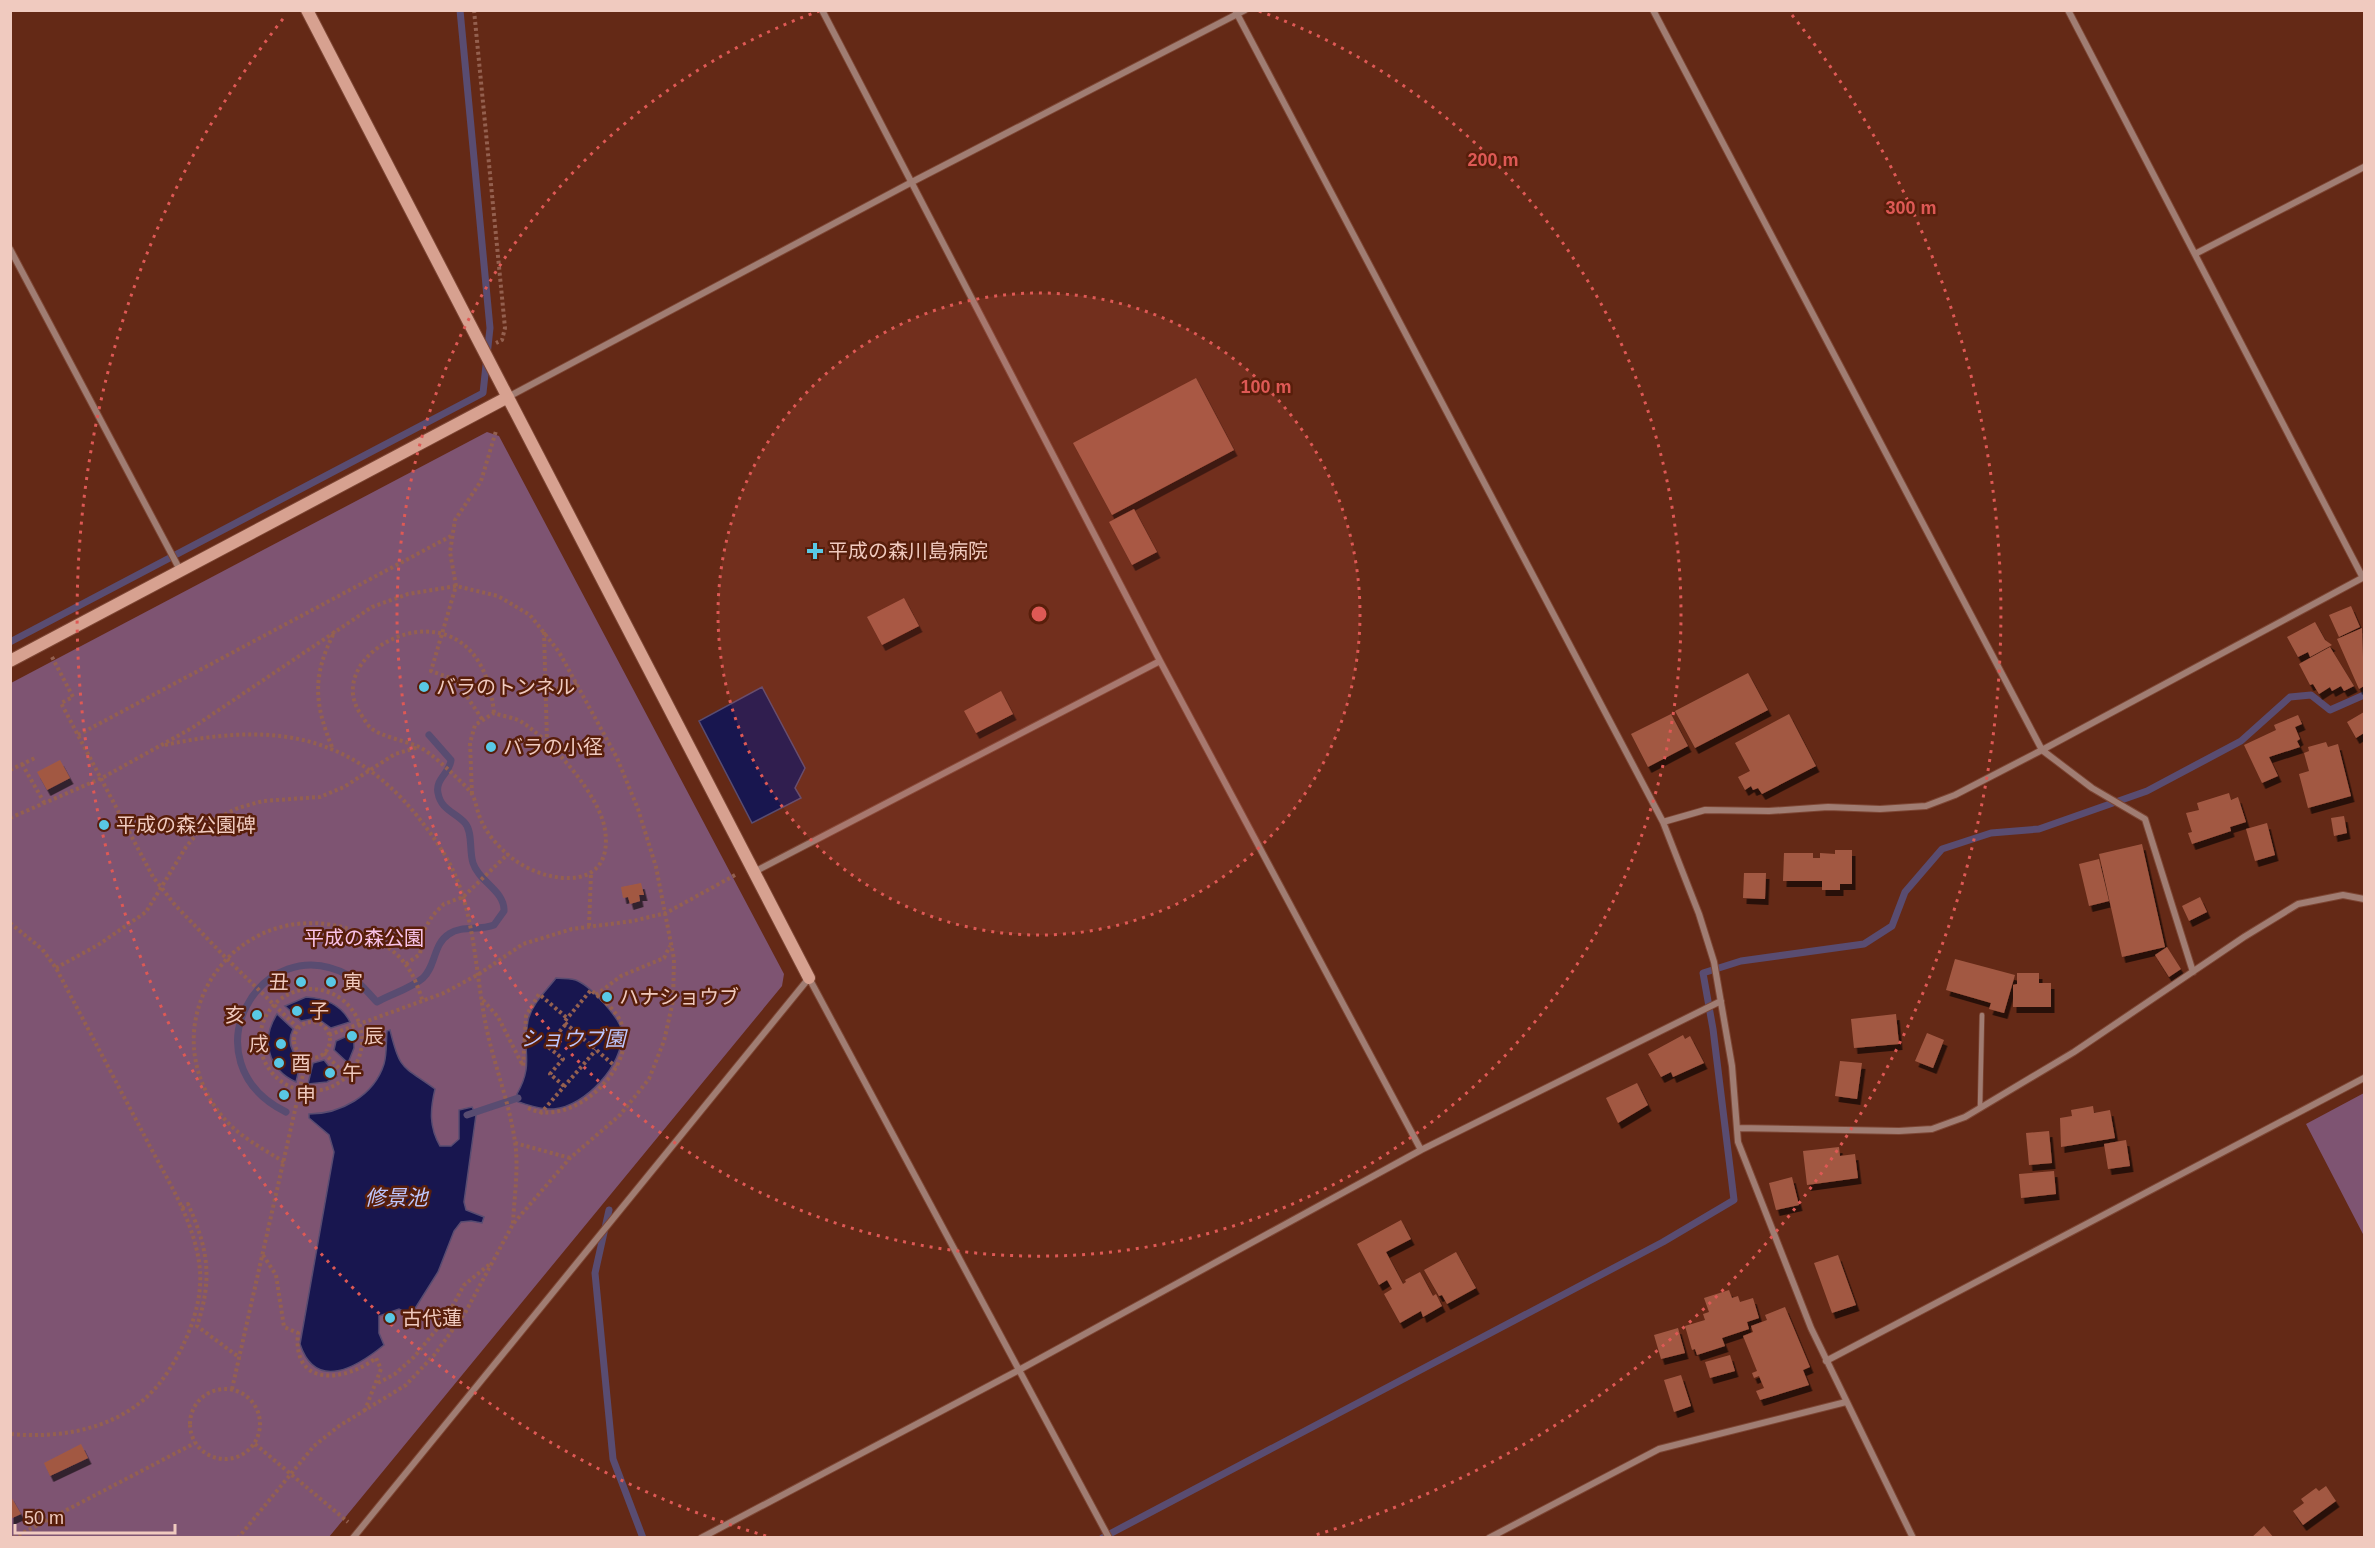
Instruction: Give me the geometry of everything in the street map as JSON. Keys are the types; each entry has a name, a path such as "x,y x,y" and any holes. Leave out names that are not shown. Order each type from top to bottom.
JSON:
{"street":[{"path":"307,10 809,978 1109,1538"},
{"path":"822,10 1160,660 1421,1150"},
{"path":"10,661 912,182 1236,12 1245,10"},
{"path":"1653,10 2042,750 2092,788 2145,819 2193,972"},
{"path":"1663,822 1705,810 1769,811 1828,807 1880,809 1926,806 1955,795 2042,750 2363,577 2068,10"},
{"path":"1236,12 1663,822 1699,914 1714,962 1732,1066 1738,1142 1826,1360 1913,1538"},
{"path":"2195,254 2364,167"},
{"path":"10,249 181,571"},
{"path":"754,872 1160,660"},
{"path":"1737,1128 1899,1131 1932,1129 1980,1108 2074,1052 2298,904 2343,895 2364,899"},
{"path":"353,1538 809,978"},
{"path":"701,1538 1019,1370 1421,1150 1721,1001"},
{"path":"1826,1360 2364,1078"},
{"path":"1489,1538 1659,1449 1846,1402"}],"lane":[{"path":"1980,1108 1982,1015"}],"path":[{"path":"474,10 505,328 502,340 484,349"},
{"path":"482,719 456,680 432,671 456,586 450,552 455,520 481,481 496,431"},
{"path":"78,735 451,536"},
{"path":"10,818 102,778 158,747 249,692 336,629 372,607 399,597 456,586 498,596 530,615 544,632 578,684 617,758 638,809 656,867 671,944 673,1001 664,1041 649,1078 620,1115 570,1158 513,1224 465,1313 435,1354 406,1385 339,1426 314,1446 238,1538"},
{"path":"333,748 317,703 322,664 336,629"},
{"path":"472,794 453,774 420,747 371,728 357,707 353,693 357,672 371,652 389,639 411,631 443,634 462,643 477,657 489,681 494,713"},
{"path":"544,632 547,742"},
{"path":"51,657 73,697 61,704 153,877 272,1006 298,1028"},
{"path":"545,691 578,684"},
{"path":"589,927 591,874 603,856 605,830 587,791 547,742 519,721 494,713 482,719 475,725 470,743 472,794 482,822 508,854 530,869 555,878 575,880 591,874"},
{"path":"158,747 237,733 281,736 333,748 372,770 405,801 434,837 457,879 463,897 482,1000 515,1143 513,1224"},
{"path":"56,968 98,945 146,912 186,847 206,824 238,808 263,801 320,797 344,787 395,754 420,747"},
{"path":"10,770 34,758"},
{"path":"22,764 45,804"},
{"path":"124,822 157,827 206,824"},
{"path":"406,964 420,954 424,930 433,915 444,904 463,897 508,854"},
{"path":"329,1035 423,1002 479,974 523,944 589,927 633,921 666,913 737,874"},
{"path":"284,1162 242,1136 222,1116 208,1096 196,1070 193,1039 195,1016 205,989 226,958 261,932 298,922 316,921 361,932 381,942 406,964 423,1002"},
{"path":"10,922 42,950 56,968 182,1208 195,1243 200,1273 196,1304 183,1346 173,1367 138,1405 90,1429 42,1437 10,1434"},
{"path":"596,995 621,976 664,958 671,944"},
{"path":"304,989 322,990 339,997 352,1009 360,1025 363,1044 358,1061 348,1077 334,1087 318,1092 300,1091 284,1085 270,1073 261,1057 259,1039 262,1021 272,1006 287,994 304,989"},
{"path":"528,1108 540,1114 557,1114 573,1108 594,1092 616,1067 622,1053 623,1026 615,1011 591,990 564,1022 616,1067"},
{"path":"482,1000 498,1017 517,1059 523,1066 526,1016 539,994 567,1018"},
{"path":"315,1022 326,1029 330,1041 324,1053 319,1057 307,1057 301,1054 294,1042 298,1028 303,1024 315,1022"},
{"path":"564,1086 550,1074 562,1059 547,1046 567,1024"},
{"path":"540,1114 596,1050"},
{"path":"324,1053 348,1077"},
{"path":"232,1389 307,1057"},
{"path":"515,1143 570,1158"},
{"path":"182,1208 188,1204 200,1231 207,1257 205,1301 197,1326 240,1358"},
{"path":"263,1255 276,1275 284,1327 298,1333 298,1353 303,1363 312,1372 335,1377 367,1365 376,1358 381,1370 378,1383 364,1411"},
{"path":"378,1383 394,1374 414,1357 446,1318 464,1285 491,1264"},
{"path":"220,1389 232,1389 250,1398 261,1418 260,1433 255,1444 245,1454 234,1459 216,1458 204,1453 195,1443 190,1419 200,1399 220,1389"},
{"path":"13,1538 195,1443"},
{"path":"255,1444 289,1475 348,1522"}],"green space":[{"name":"平成の森公園","path":"487,432 499,436 784,974 782,986 329,1537 11,1538 11,683"},
{"path":"2364,1093 2364,1236 2306,1124"}],"water":[{"path":"762,687 805,768 795,788 801,798 752,823 699,721"},
{"name":"ショウブ園","path":"556,978 576,980 584,984 617,1019 622,1032 617,1058 600,1082 578,1100 566,1106 549,1109 518,1102 517,1094 527,1065 526,1032 532,1009"},
{"path":"306,997 332,1003 350,1022 331,1028 317,1018 301,1021 285,1006"},
{"path":"277,1014 293,1029 290,1038 291,1046 301,1061 296,1082 279,1069 270,1052 269,1033"},
{"name":"修景池","path":"390,1030 397,1053 404,1066 435,1089 432,1118 434,1132 440,1146 451,1146 459,1139 459,1110 472,1107 476,1115 464,1202 466,1210 484,1217 482,1223 461,1222 454,1231 438,1272 411,1315 399,1309 379,1316 379,1333 384,1345 350,1367 338,1371 326,1371 316,1368 307,1359 300,1344 334,1152 329,1135 309,1118 309,1114 344,1107 364,1094 379,1075 384,1064 387,1031"},
{"path":"354,1033 354,1048 348,1063 334,1050 336,1041"},
{"path":"324,1060 337,1076 327,1082 308,1084 313,1063"}],"building":[{"path":"1196,378 1234,450 1112,515 1073,443"},
{"path":"1134,509 1157,552 1132,565 1109,522"},
{"path":"904,598 919,626 882,645 867,617"},
{"path":"2351,606 2360,627 2339,637 2329,615"},
{"path":"2315,622 2325,640 2332,645 2310,657 2308,652 2298,657 2287,637"},
{"path":"2362,628 2364,686 2359,689 2337,639"},
{"path":"2330,647 2354,686 2344,691 2341,686 2332,691 2330,687 2319,694 2313,684 2310,685 2299,664"},
{"path":"1748,673 1768,710 1695,748 1675,711"},
{"path":"1001,691 1013,714 976,733 964,711"},
{"path":"2364,712 2364,733 2356,738 2347,722"},
{"path":"1671,714 1688,746 1648,767 1631,734"},
{"path":"1789,714 1816,766 1762,794 1758,788 1753,790 1751,786 1745,790 1738,777 1750,771 1735,743"},
{"path":"2298,715 2302,724 2295,727 2300,739 2297,741 2300,747 2269,757 2278,776 2262,783 2244,745 2276,730 2274,725"},
{"path":"2326,742 2328,747 2338,744 2351,796 2308,808 2299,774 2309,771 2304,753 2309,751 2308,747"},
{"path":"60,760 70,778 47,790 37,772"},
{"path":"2229,793 2231,800 2238,797 2246,822 2230,827 2231,831 2192,844 2188,833 2192,832 2186,813 2199,810 2197,803"},
{"path":"2344,816 2347,833 2334,836 2331,818"},
{"path":"2267,823 2275,855 2255,861 2246,829"},
{"path":"2142,844 2165,947 2122,957 2099,854"},
{"path":"1835,850 1852,850 1852,884 1840,884 1840,890 1822,890 1822,881 1783,881 1784,853 1813,853 1813,858 1820,858 1820,853 1835,854"},
{"path":"2099,859 2109,901 2089,906 2079,864"},
{"path":"1744,873 1766,873 1765,899 1743,898"},
{"path":"641,883 644,895 639,895 640,901 630,904 628,897 623,898 621,887"},
{"path":"2200,897 2207,912 2189,921 2182,906"},
{"path":"2167,947 2181,969 2169,977 2155,955"},
{"path":"1955,959 2015,975 2004,1013 1989,1009 1991,1003 1946,990"},
{"path":"2017,973 2039,973 2039,983 2051,983 2051,1007 2013,1007 2013,985 2017,984"},
{"path":"1896,1014 1899,1044 1854,1048 1851,1019"},
{"path":"1927,1033 1944,1040 1933,1068 1915,1061"},
{"path":"1683,1035 1685,1039 1690,1036 1704,1063 1673,1077 1671,1072 1661,1077 1648,1054"},
{"path":"1840,1061 1862,1063 1857,1099 1835,1096"},
{"path":"1637,1083 1648,1105 1618,1123 1606,1098"},
{"path":"2093,1106 2094,1113 2110,1110 2115,1138 2061,1147 2060,1118 2072,1116 2071,1110"},
{"path":"2049,1131 2052,1163 2029,1165 2026,1133"},
{"path":"2126,1140 2130,1166 2108,1169 2104,1144"},
{"path":"1839,1147 1840,1156 1855,1154 1858,1178 1807,1185 1803,1151"},
{"path":"2054,1171 2056,1194 2021,1198 2019,1174"},
{"path":"1792,1177 1799,1205 1776,1210 1769,1183"},
{"path":"1401,1220 1411,1239 1386,1252 1403,1284 1405,1280 1420,1272 1433,1296 1436,1294 1442,1306 1423,1317 1421,1311 1400,1323 1384,1294 1392,1289 1387,1280 1379,1285 1357,1244"},
{"path":"1456,1252 1476,1288 1447,1304 1442,1295 1439,1296 1424,1270"},
{"path":"1838,1255 1856,1305 1832,1313 1814,1263"},
{"path":"1729,1290 1732,1298 1738,1296 1740,1302 1753,1298 1759,1318 1747,1322 1749,1329 1722,1338 1725,1346 1697,1355 1695,1349 1692,1350 1685,1326 1705,1320 1703,1314 1709,1312 1704,1298"},
{"path":"1785,1307 1810,1367 1803,1370 1809,1385 1760,1400 1756,1391 1764,1388 1759,1376 1754,1378 1752,1373 1757,1371 1743,1336 1753,1332 1751,1326 1767,1320 1765,1315"},
{"path":"1678,1328 1685,1353 1661,1359 1654,1335"},
{"path":"1730,1355 1735,1371 1710,1378 1705,1362"},
{"path":"1681,1375 1691,1406 1674,1412 1664,1380"},
{"path":"81,1444 88,1458 50,1476 44,1463"},
{"path":"2326,1486 2336,1501 2303,1525 2293,1511 2304,1503 2301,1499 2316,1488 2319,1491"},
{"path":"10,1495 21,1514 10,1519"},
{"path":"2264,1526 2274,1538 2251,1538"}],"waterway":[{"path":"10,642 483,393 490,328 460,10"},
{"path":"1102,1538 1663,1242 1734,1200 1713,1029 1703,973 1741,961 1864,944 1892,926 1905,892 1942,849 1991,833 2039,829 2147,791 2241,741 2290,697 2311,695 2330,710 2364,695"},
{"path":"286,1112 256,1090 241,1063 238,1034 246,1007 264,984 288,969 317,965 350,976 377,1002 423,978 440,943 449,934 454,931 494,925 504,911 496,892 476,870 471,853 470,836 465,823 445,807 440,799 439,784 451,760 429,735"},
{"path":"467,1115 518,1098"},
{"path":"609,1210 595,1273 613,1459 643,1538"}],"place":[{"name":"平成の森川島病院","path":"815,551"},
{"name":"バラのトンネル","path":"424,687"},
{"name":"バラの小径","path":"491,747"},
{"name":"平成の森公園碑","path":"104,825"},
{"name":"丑","path":"301,982"},
{"name":"寅","path":"331,982"},
{"name":"ハナショウブ","path":"607,997"},
{"name":"子","path":"297,1011"},
{"name":"亥","path":"257,1015"},
{"name":"辰","path":"352,1036"},
{"name":"戌","path":"281,1044"},
{"name":"酉","path":"279,1063"},
{"name":"午","path":"330,1073"},
{"name":"申","path":"284,1095"},
{"name":"古代蓮","path":"390,1318"}]}
